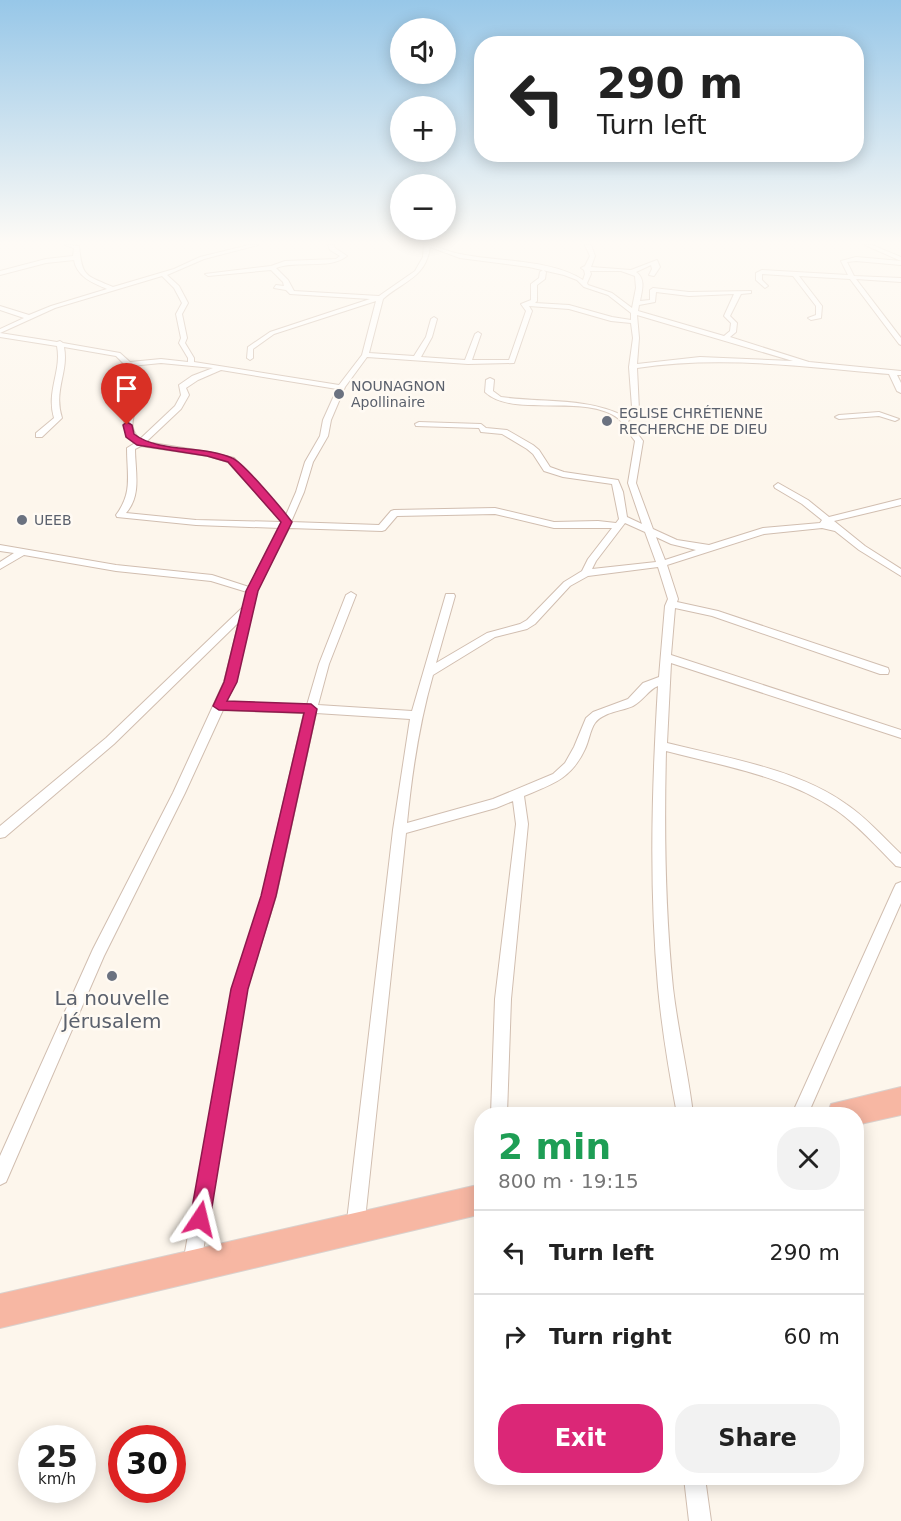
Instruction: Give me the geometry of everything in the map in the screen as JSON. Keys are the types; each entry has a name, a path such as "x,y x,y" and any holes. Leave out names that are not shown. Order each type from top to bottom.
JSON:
{"highway":[{"path":"864,1109 901,1101"},
{"path":"0,1311 192,1264 474,1201"}],"street":[{"path":"179,316 184,338 182,343 191,364"},
{"path":"250,358 250,348 257,341 272,333 325,316"},
{"path":"0,1176 98,954 179,793 230,682 252,591 300,492 309,462 324,436 327,420 341,387 365,356 375,316"},
{"path":"365,356 512,362 527,316"},
{"path":"600,316 611,319 622,316"},
{"path":"624,419 634,412 633,367 636,316"},
{"path":"650,316 806,363"},
{"path":"725,338 733,332 734,323 727,316"},
{"path":"811,318 819,316"},
{"path":"881,316 901,343"},
{"path":"0,333 28,317"},
{"path":"416,359 429,338 435,318"},
{"path":"0,333 118,354 128,364"},
{"path":"468,362 478,334"},
{"path":"39,435 58,418 54,409 54,390 64,354 60,343"},
{"path":"633,367 691,360 806,363 901,373"},
{"path":"128,364 161,361 191,364 341,387"},
{"path":"128,364 122,378 126,398 134,402 127,425 130,435 140,443 231,460 286,524"},
{"path":"221,368 195,378 182,387 185,395 178,407 140,443 131,448 133,498 128,508 120,515 176,522 340,526 366,530 382,528 394,513 495,512 554,525 621,523 688,546 709,548"},
{"path":"892,372 901,391"},
{"path":"490,380 489,392 499,399 581,406 616,413 624,419 640,444 632,483 672,592 665,657 657,849 664,958 676,1071 684,1107"},
{"path":"838,417 896,411 898,422"},
{"path":"419,424 481,426 484,430 504,432 536,452 547,468 563,474 615,482 621,496 621,523 591,561 586,573"},
{"path":"778,486 805,502 825,522 901,573"},
{"path":"429,674 491,635 523,627 531,622 567,584 586,573 662,564 763,531 825,522 901,502"},
{"path":"0,548 116,568 212,578 252,591"},
{"path":"0,566 21,553"},
{"path":"192,1264 240,989 269,896 311,709 324,664 351,595"},
{"path":"355,1229 399,830 416,715 450,596"},
{"path":"671,604 714,614 884,671"},
{"path":"0,833 110,741 248,608"},
{"path":"665,657 901,734"},
{"path":"399,830 518,794 557,777 569,766 580,748 590,721 597,715 632,702 647,686 664,679"},
{"path":"219,706 416,715"},
{"path":"660,745 808,789 833,802 860,822 901,862"},
{"path":"499,1107 504,999 522,824 518,794"},
{"path":"803,1107 901,888"},
{"path":"696,1485 700,1521"}],"place":[{"name":"NOUNAGNON Apollinaire","path":"339,394"},
{"name":"EGLISE CHRÉTIENNE RECHERCHE DE DIEU","path":"607,421"},
{"name":"UEEB","path":"22,520"},
{"name":"La nouvelle Jérusalem","path":"112,976"}],"route":[{"path":"127,425 130,435 140,443 231,460 287,522 252,591 243,636 230,682 219,706 311,709 286,811 269,896 240,989 200,1219"}]}
